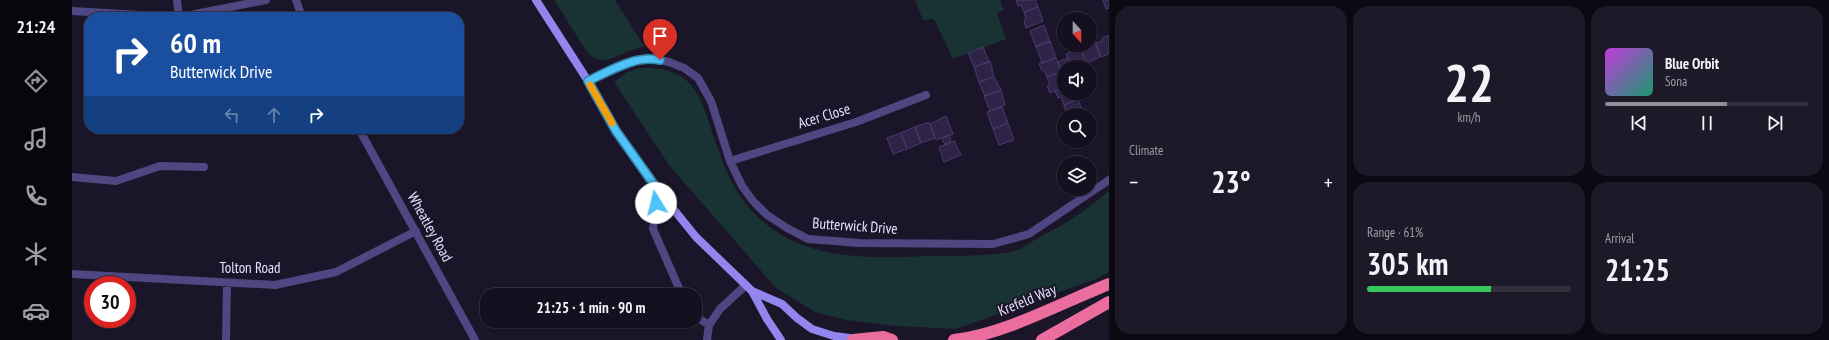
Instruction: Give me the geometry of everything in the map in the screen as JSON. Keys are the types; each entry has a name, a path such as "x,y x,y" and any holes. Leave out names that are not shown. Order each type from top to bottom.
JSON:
{"highway":[{"name":"Krefeld Way","path":"954,340 964,339 1010,326 1109,284"},
{"path":"1042,340 1109,302"},
{"path":"855,339 883,337 892,340"}],"street":[{"path":"177,0 178,12"},
{"path":"204,12 266,0"},
{"path":"296,0 300,12"},
{"path":"536,0 588,81 616,131 658,190 696,237 749,288 781,340"},
{"path":"72,17 72,11 90,12"},
{"name":"Butterwick Drive","path":"588,81 635,60 651,58 670,62 684,68 698,78 711,101 730,161 742,186 753,201 767,215 808,239 859,243 993,244 1029,234 1109,180"},
{"name":"Acer Close","path":"730,161 856,122 926,95"},
{"name":"Wheatley Road","path":"362,134 475,340"},
{"path":"72,177 116,181 160,166 204,167"},
{"path":"658,190 653,229 679,288"},
{"name":"Tolton Road","path":"72,274 275,285 336,272 416,231"},
{"path":"226,340 227,282"},
{"path":"707,340 709,325 720,309 749,288"},
{"path":"749,288 782,304 812,329 834,336 855,339"},
{"path":"702,320 709,325"}],"green space":[{"path":"554,0 615,0 642,43 648,45 608,60 593,57 587,52"},
{"path":"915,0 1000,0 1004,10 997,13 1006,39 953,59 934,19 923,20"},
{"path":"640,68 660,69 675,73 686,80 695,89 707,115 720,155 727,171 745,203 770,227 791,240 836,254 860,256 964,256 1005,253 1020,249 1064,224 1109,191 1109,272 1096,279 956,329 897,326 846,320 815,312 776,288 669,165 614,82 627,72"}],"building":[{"path":"1016,0 1035,0 1038,7 1024,12 1021,5 1018,6"},
{"path":"1103,0 1109,0 1109,8 1106,9"},
{"path":"1038,7 1043,21 1026,28 1024,12"},
{"path":"1044,25 1050,42 1036,47 1030,31"},
{"path":"1109,35 1109,54 1101,57 1097,43 1103,41 1102,38"},
{"path":"1050,41 1056,58 1042,63 1036,46"},
{"path":"983,47 989,62 974,67 968,53"},
{"path":"1097,49 1100,57 1093,60 1085,60 1082,52 1097,52"},
{"path":"1071,52 1082,52 1085,60 1068,60 1066,54"},
{"path":"1056,58 1057,73 1047,77 1039,64"},
{"path":"990,61 994,77 979,82 974,67"},
{"path":"1057,73 1057,90 1050,93 1047,86 1050,85 1047,77"},
{"path":"994,77 1001,90 985,96 979,82"},
{"path":"1001,90 1005,105 990,111 984,96"},
{"path":"1062,100 1076,100 1064,105"},
{"path":"1078,100 1081,108 1065,108 1064,105"},
{"path":"1002,107 1008,123 993,129 987,112"},
{"path":"946,116 953,134 936,140 930,124"},
{"path":"929,122 935,138 921,143 915,127"},
{"path":"1008,123 1014,140 999,145 993,129"},
{"path":"915,127 921,143 907,149 901,133"},
{"path":"901,133 907,149 893,154 887,138"},
{"path":"949,135 951,142 945,145 942,138"},
{"path":"954,141 961,155 944,162 939,147"}],"slow traffic":[{"path":"590,85 612,123"}],"route":[{"path":"656,203 658,190 616,131 588,81 635,60 651,58 660,60"}]}
